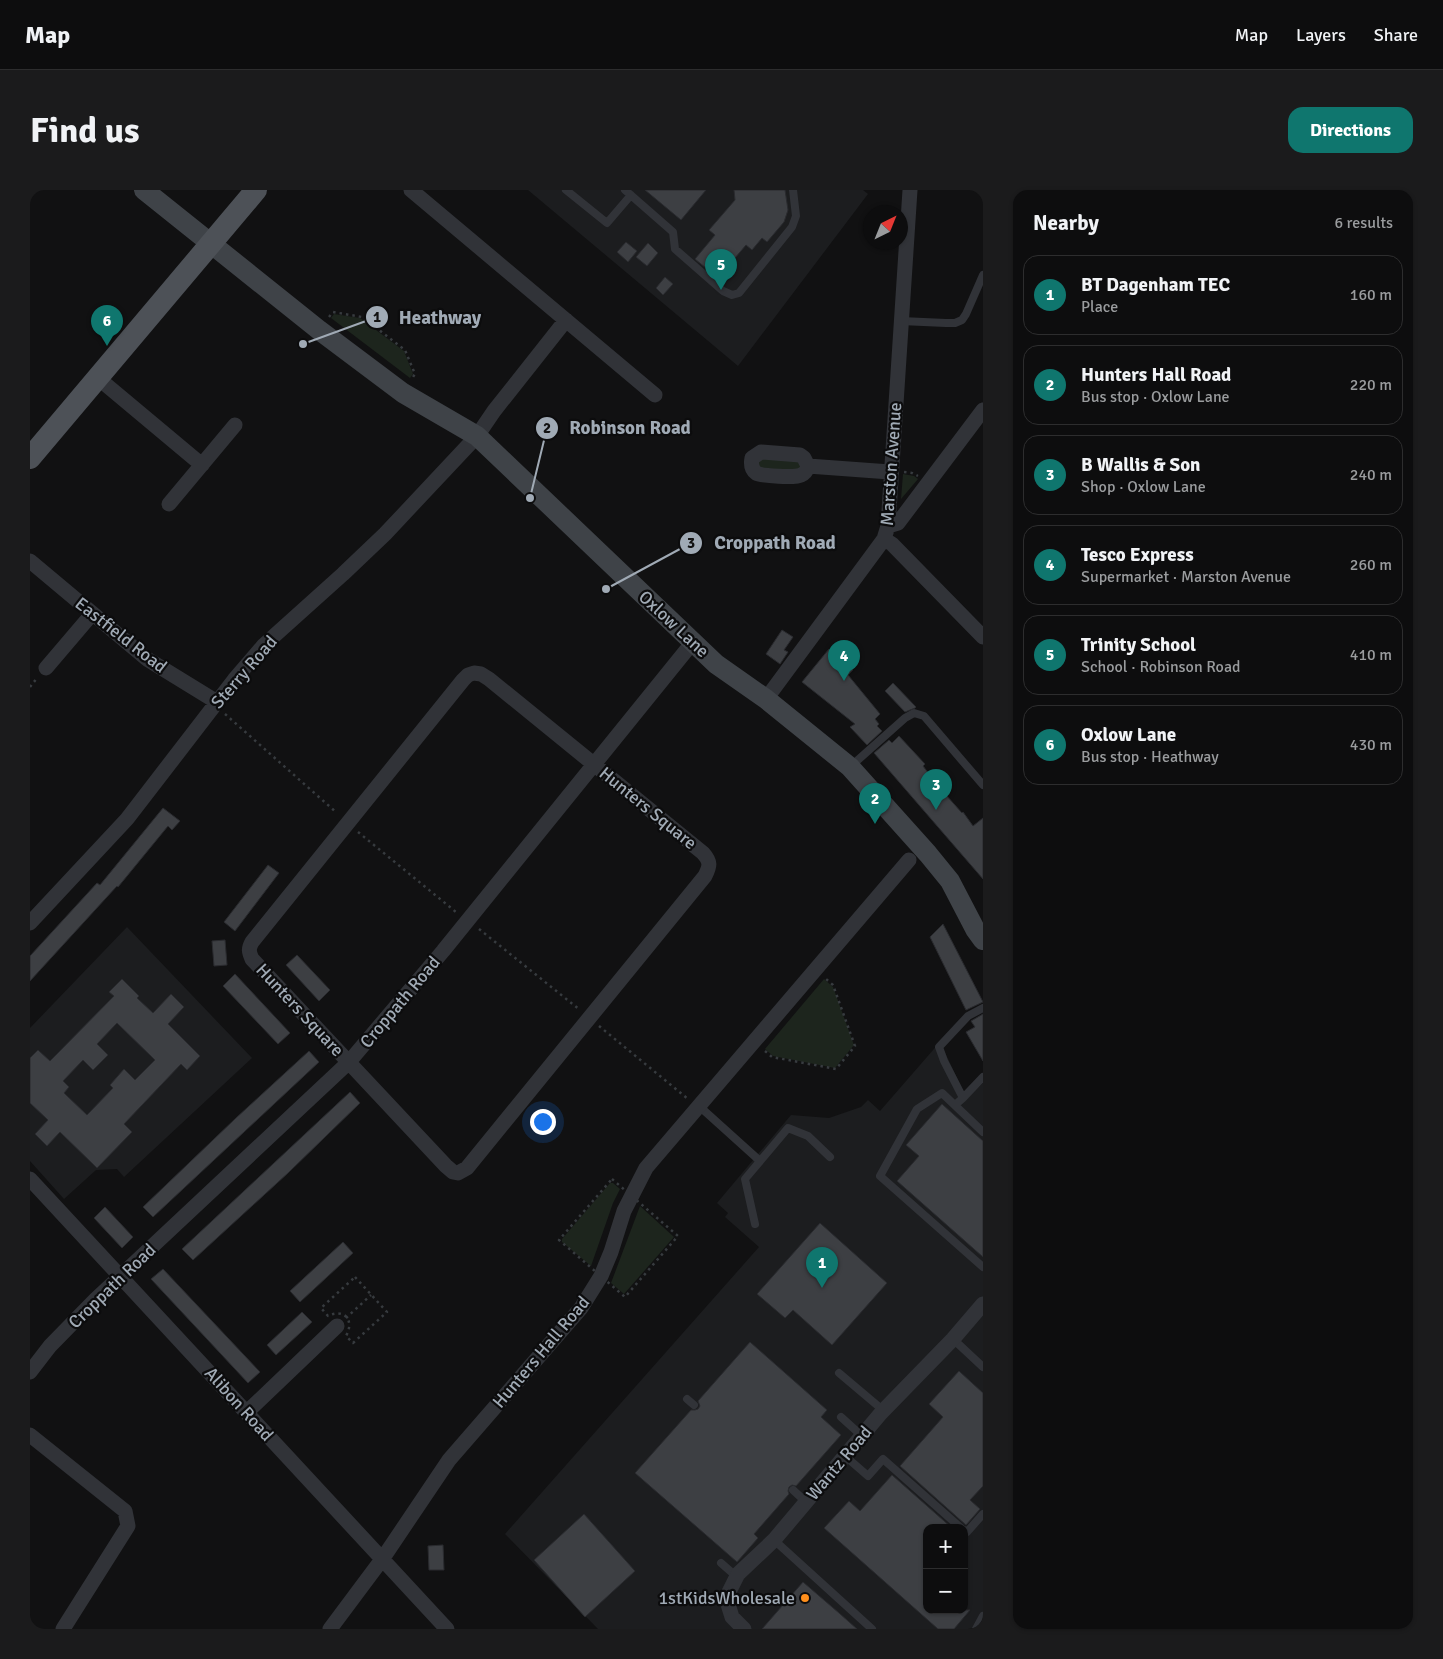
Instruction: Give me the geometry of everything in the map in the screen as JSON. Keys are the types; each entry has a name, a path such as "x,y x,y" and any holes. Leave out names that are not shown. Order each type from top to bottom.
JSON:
{"main road":[{"path":"30,458 256,190"}],"street":[{"name":"Oxlow Lane","path":"144,190 320,330 403,392 477,436 716,664 766,699 850,766 950,881 975,929 983,940"},
{"path":"411,190 655,395"},
{"name":"Marston Avenue","path":"766,699 886,532 910,190"},
{"name":"Sterry Road","path":"30,923 126,819 264,645 385,534 477,436 494,411 566,320"},
{"path":"98,378 202,465"},
{"path":"983,412 898,523 886,532 892,544 983,637"},
{"path":"169,504 235,425"},
{"path":"808,466 890,472"},
{"name":"Eastfield Road","path":"30,562 147,659 216,704"},
{"path":"46,668 92,614"},
{"name":"Croppath Road","path":"30,1372 50,1346 95,1300 348,1062 468,921 693,642"},
{"name":"Hunters Square","path":"474,673 481,674 490,679 594,764 704,853 709,860 710,867 705,876 467,1168 458,1173 453,1172 252,959 249,948 468,675 474,673"},
{"name":"Hunters Hall Road","path":"330,1629 383,1558 449,1460 581,1308 601,1276 624,1211 646,1168 909,860"},
{"name":"Alibon Road","path":"30,1179 447,1629"},
{"name":"Wantz Road","path":"744,1629 732,1617 726,1598 737,1577 774,1540 884,1411 953,1339 983,1304"},
{"path":"247,1412 342,1321"},
{"path":"30,1435 125,1511 127,1518 128,1526 63,1629"}],"lane":[{"path":"566,190 607,223 628,192 673,232 675,249 725,293 732,295 739,293 792,227 796,216 793,190"},
{"path":"901,321 955,323 962,320 983,275"},
{"path":"850,766 905,718 914,713 924,716 983,785"},
{"path":"963,1098 944,1061 940,1047 968,1016 983,1008"},
{"path":"955,1106 983,1077"},
{"path":"983,1132 942,1093 917,1109 880,1176 983,1267"},
{"path":"699,1107 760,1161"},
{"path":"755,1224 745,1179 788,1128 808,1136 830,1157"},
{"path":"953,1339 983,1367"},
{"path":"839,1373 884,1411"},
{"path":"687,1399 694,1405"},
{"path":"841,1416 862,1436"},
{"path":"845,1456 868,1476 883,1459 956,1524"},
{"path":"792,1490 806,1502"},
{"path":"968,1531 983,1514"},
{"path":"774,1540 872,1629"},
{"path":"721,1562 737,1577"},
{"path":"976,1629 983,1616"}],"path":[{"path":"320,330 333,312 362,317 405,350 415,374 403,392"},
{"path":"890,472 912,473 926,484"},
{"path":"216,704 348,823 699,1107"},
{"path":"754,1042 772,1057 836,1069 855,1046 833,986 816,970"},
{"path":"354,1277 387,1312 353,1343 346,1336 350,1322 342,1321 343,1314 335,1313 328,1316 321,1308 354,1277"},
{"path":"342,1321 371,1295"}],"shaded area":[{"path":"528,190 863,190 868,194 738,366"},
{"path":"334,314 360,318 404,351 413,374 410,378 331,318"},
{"path":"759,458 797,460 802,463 799,471 759,468"},
{"path":"903,474 914,476 918,479 901,499"},
{"path":"127,927 252,1058 124,1177 117,1169 96,1170 64,1199 30,1161 30,1028"},
{"path":"824,979 833,987 854,1045 835,1068 773,1056 765,1049"},
{"path":"940,1042 967,1099 983,1083 983,1629 598,1629 505,1534 759,1247 725,1217 728,1213 717,1203 791,1115 829,1118 861,1107 868,1100 880,1111"},
{"path":"610,1183 613,1183 620,1189 613,1203 591,1266 562,1242 562,1239"},
{"path":"640,1206 674,1237 624,1294 611,1283"}],"building":[{"path":"645,190 706,190 681,220"},
{"path":"734,190 785,190 788,210 784,222 767,242 762,238 752,250 746,245 718,278 695,259 715,235 709,230 735,200"},
{"path":"626,242 637,251 628,262 617,252"},
{"path":"648,243 658,253 647,266 636,257"},
{"path":"665,277 673,284 663,295 656,288"},
{"path":"782,630 793,637 784,650 788,652 780,664 766,654"},
{"path":"829,649 853,670 848,675 880,714 875,719 879,724 877,726 882,731 867,745 850,727 855,724 802,682"},
{"path":"893,683 915,708 905,712 885,691"},
{"path":"899,736 925,764 923,766 938,786 963,812 973,826 983,818 983,879 874,753 889,740 892,743"},
{"path":"163,808 180,821 172,830 168,826 118,887 30,981 30,956 97,883 100,885"},
{"path":"268,865 279,873 235,931 224,922"},
{"path":"943,924 983,1002 966,1010 930,937"},
{"path":"225,940 227,965 214,966 212,941"},
{"path":"297,955 330,990 319,1001 286,965"},
{"path":"235,974 290,1033 278,1044 223,986"},
{"path":"122,979 139,996 137,998 153,1013 171,994 184,1007 168,1024 200,1056 187,1070 181,1064 124,1124 132,1132 97,1168 60,1132 47,1146 35,1134 48,1120 30,1103 30,1058 38,1050 50,1061 114,996 109,992","holes":["117,1023 155,1060 135,1080 124,1069 110,1085 113,1088 87,1115 64,1093 69,1087 63,1081 83,1060 93,1070 108,1055 97,1044"]},
{"path":"983,1014 983,1061 966,1032 975,1027 971,1021"},
{"path":"309,1051 319,1062 153,1217 143,1207 236,1118"},
{"path":"350,1092 360,1103 288,1173 193,1260 182,1249"},
{"path":"942,1104 983,1141 983,1257 897,1181 919,1156 906,1145"},
{"path":"105,1207 133,1237 122,1248 94,1218"},
{"path":"820,1223 887,1283 832,1345 793,1310 785,1318 757,1294"},
{"path":"343,1242 353,1253 300,1302 290,1291"},
{"path":"163,1269 260,1372 248,1383 151,1279"},
{"path":"302,1312 312,1322 276,1355 267,1345"},
{"path":"750,1342 827,1410 821,1417 841,1435 796,1486 792,1485 789,1487 789,1494 754,1534 758,1538 737,1562 635,1473 691,1410 698,1409 700,1406 698,1401"},
{"path":"959,1371 983,1393 983,1486 970,1500 980,1509 967,1524 900,1466 943,1417 929,1404"},
{"path":"892,1475 947,1524 923,1524 923,1614 967,1614 954,1629 938,1629 824,1528 849,1501 860,1511"},
{"path":"584,1514 635,1571 585,1617 534,1560"},
{"path":"443,1545 444,1570 429,1570 428,1546"},
{"name":"1stKidsWholesale","path":"803,1582 839,1613 857,1629 762,1629"}],"place":[{"name":"Trinity School","path":"721,290"},
{"name":"Heathway","path":"303,344"},
{"name":"Oxlow Lane","path":"107,346"},
{"name":"Robinson Road","path":"530,498"},
{"name":"Croppath Road","path":"606,589"},
{"name":"Tesco Express","path":"844,681"},
{"name":"B Wallis & Son","path":"936,810"},
{"name":"Hunters Hall Road","path":"875,824"},
{"name":"BT Dagenham TEC","path":"822,1288"},
{"name":"1stKidsWholesale","path":"805,1598"}]}
